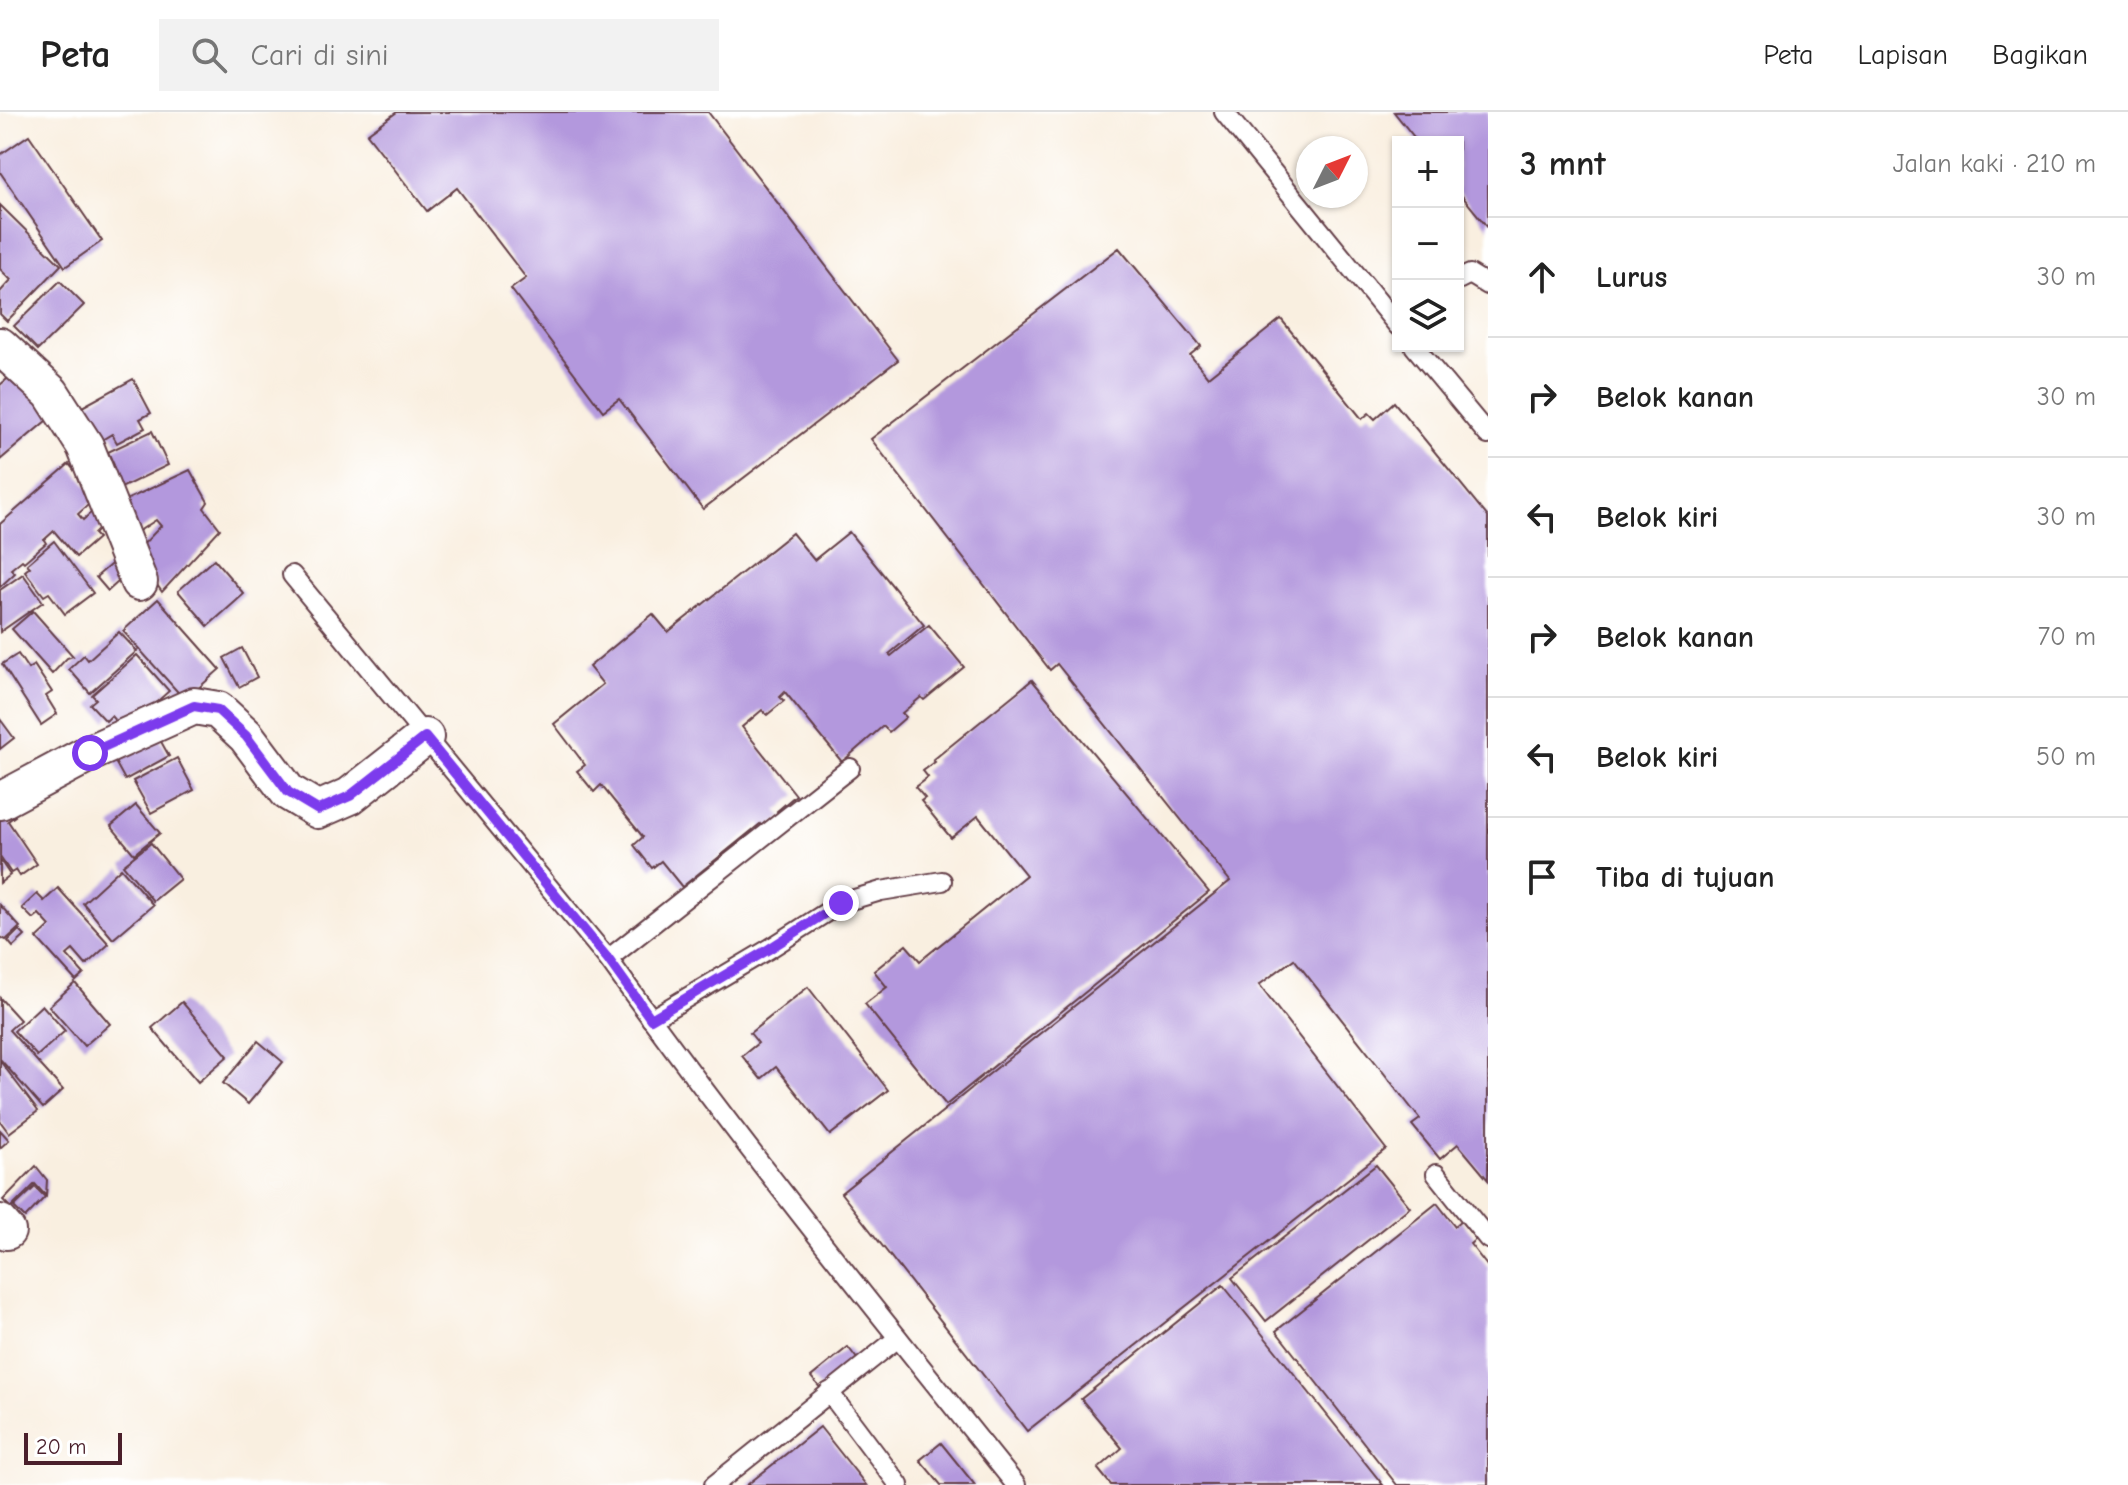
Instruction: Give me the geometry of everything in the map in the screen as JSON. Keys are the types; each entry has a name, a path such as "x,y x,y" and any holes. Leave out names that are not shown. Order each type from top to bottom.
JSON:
{"street":[{"path":"0,346 51,393 85,446 139,582"},
{"path":"0,801 90,753 194,706 218,710 246,736 288,792 318,810 350,796 425,737"}],"lane":[{"path":"1224,112 1392,319"},
{"path":"1464,277 1470,274 1488,285"},
{"path":"1419,352 1488,435"},
{"path":"292,575 608,959 898,1338 1016,1485"},
{"path":"608,959 850,768"},
{"path":"651,1019 841,903 881,891 942,881"},
{"path":"1436,1174 1488,1239"},
{"path":"714,1485 898,1338"},
{"path":"829,1392 899,1485"}],"building":[{"path":"397,112 708,112 898,360 703,509 619,399 603,411 511,289 526,278 457,188 427,211 367,134"},
{"path":"1394,112 1488,112 1488,228 1464,198 1464,136 1413,136"},
{"path":"29,135 102,241 65,267 0,172 0,155"},
{"path":"0,205 61,265 7,321 0,314 0,292 11,280 0,269"},
{"path":"1119,248 1201,346 1190,355 1208,377 1281,319 1362,419 1369,413 1375,419 1394,402 1488,517 1488,1180 1458,1144 1440,1159 1412,1125 1420,1119 1294,959 1259,985 1386,1149 1027,1431 841,1193 1230,881 1057,664 1050,670 871,439"},
{"path":"60,281 84,305 38,350 14,326"},
{"path":"18,370 54,414 0,460 0,385"},
{"path":"133,379 151,413 140,419 145,428 117,443 112,434 100,441 82,407"},
{"path":"152,431 168,465 117,490 107,469 114,465 108,452"},
{"path":"69,464 97,497 78,514 83,520 95,509 106,522 94,534 98,538 76,557 54,531 44,540 46,543 11,569 15,573 0,587 0,524"},
{"path":"190,470 208,502 204,508 220,529 162,592 135,553 161,526 156,520 128,538 113,506"},
{"path":"849,532 924,625 889,654 891,656 929,625 964,667 924,700 921,697 902,713 906,717 889,732 883,726 842,762 785,692 780,697 784,701 767,715 762,710 742,727 796,795 777,811 782,817 765,831 760,824 682,887 661,861 652,868 634,845 643,837 601,785 594,792 577,771 585,765 554,724 603,684 589,667 653,614 668,632 792,533 814,560"},
{"path":"54,541 93,593 65,614 49,593 44,596 25,571 30,567 27,564"},
{"path":"214,559 244,594 208,626 178,591"},
{"path":"116,560 128,573 108,591 96,577"},
{"path":"23,574 43,602 0,632 0,590"},
{"path":"158,599 220,669 185,700 123,631"},
{"path":"33,611 73,656 52,674 12,629"},
{"path":"119,632 137,651 90,693 69,669 84,655 88,660"},
{"path":"242,648 257,677 239,687 224,658"},
{"path":"18,654 28,669 34,665 52,692 46,696 57,714 41,725 2,664"},
{"path":"137,655 169,691 124,731 111,716 106,721 90,704 96,699 92,695"},
{"path":"1032,680 1209,892 946,1105 865,1004 887,987 874,971 906,945 920,961 1026,875 978,816 951,838 921,801 925,798 915,787 928,777 923,771 935,762 933,760"},
{"path":"0,719 14,738 0,749"},
{"path":"153,727 169,756 125,780 109,751"},
{"path":"177,758 194,790 151,813 133,781"},
{"path":"136,805 160,833 134,854 111,826"},
{"path":"10,809 15,816 8,821 37,864 20,876 16,870 11,873 0,857 0,816"},
{"path":"151,843 180,879 153,901 123,865"},
{"path":"0,860 10,875 0,883"},
{"path":"121,868 153,905 113,939 83,903"},
{"path":"58,888 109,944 86,965 73,950 67,955 84,974 76,981 37,938 50,926 39,914 33,919 22,908 37,894 44,901"},
{"path":"0,905 20,927 6,940 0,937"},
{"path":"19,930 25,936 13,947 8,941"},
{"path":"75,983 110,1024 84,1046 49,1006"},
{"path":"808,987 888,1090 830,1135 776,1067 761,1079 742,1056 758,1043 750,1033"},
{"path":"0,998 20,1020 9,1030 63,1090 43,1108 0,1059"},
{"path":"182,1002 228,1056 198,1082 152,1028"},
{"path":"42,1005 65,1031 37,1056 14,1031"},
{"path":"258,1041 283,1062 248,1104 223,1083"},
{"path":"0,1061 38,1111 9,1133 0,1121"},
{"path":"0,1130 9,1140 0,1148"},
{"path":"1376,1165 1410,1207 1266,1321 1232,1278"},
{"path":"36,1166 47,1180 46,1196 35,1184 11,1208 3,1200"},
{"path":"35,1187 45,1197 25,1218 14,1207"},
{"path":"1437,1203 1455,1226 1461,1221 1476,1239 1470,1244 1488,1267 1488,1485 1397,1485 1276,1331"},
{"path":"1223,1285 1383,1485 1111,1485 1098,1469 1122,1448 1081,1399"},
{"path":"848,1347 858,1360 822,1390 811,1377"},
{"path":"820,1427 866,1485 747,1485"},
{"path":"941,1443 975,1485 941,1485 920,1460"}],"route":[{"path":"90,753 194,706 218,710 246,736 288,792 318,810 350,796 425,737 608,959 651,1019 841,903"}]}
